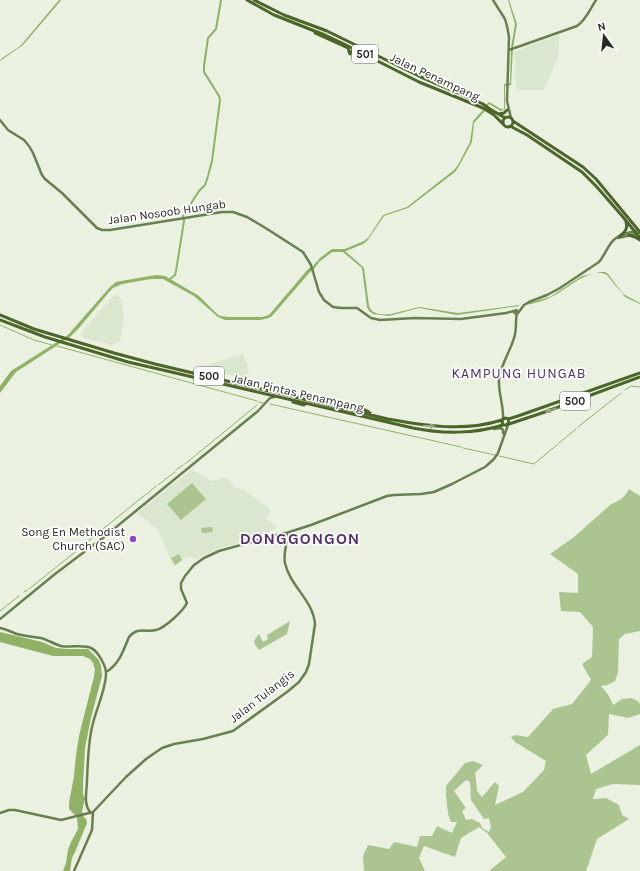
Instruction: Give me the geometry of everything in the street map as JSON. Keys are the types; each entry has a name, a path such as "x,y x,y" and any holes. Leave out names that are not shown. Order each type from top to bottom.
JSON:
{"main road":[{"name":"Jalan Penampang","path":"247,0 274,15 318,32 419,82 484,107"},
{"name":"Jalan Penampang","path":"254,0 284,15 327,31 421,78 466,96 488,110 503,124"},
{"path":"493,0 507,22 509,37 508,104 506,118 503,121 503,124 527,135 582,172 623,217 639,231 640,239 629,235"},
{"path":"508,50 577,26 585,18 596,0"},
{"path":"314,27 318,29 318,32"},
{"path":"312,30 316,34 348,48 350,54 352,51 360,52"},
{"path":"508,104 512,119 512,124 510,126"},
{"name":"Jalan Penampang","path":"488,110 506,118"},
{"path":"499,114 504,113 507,110"},
{"path":"506,118 512,119 583,167 596,179 633,226 639,231"},
{"name":"Jalan Nosoob Hungab","path":"0,120 8,130 24,140 29,146 45,179 62,193 99,229 110,230 222,212 233,212 264,227 304,252 321,296 328,304 337,308 357,308 371,318 377,320 421,318 461,319 516,312"},
{"path":"504,425 502,423 505,419 499,384 502,368 515,335 516,312 529,302 560,288 603,258 612,242 626,230 627,227 623,217"},
{"path":"620,236 639,231"},
{"path":"612,242 639,231"},
{"name":"Jalan Pintas Penampang","path":"0,315 61,337 148,362 413,424 449,427 479,426 572,397 640,373"},
{"name":"Jalan Pintas Penampang","path":"0,320 57,340 128,362 420,430 454,432 483,430 504,425"},
{"name":"500","path":"504,425 506,426 640,377"},
{"path":"262,393 266,398 266,404"},
{"path":"0,619 258,412 271,397 277,396"},
{"path":"300,398 306,403"},
{"path":"338,406 354,407"},
{"path":"353,414 350,410 354,407"},
{"name":"500","path":"354,407 366,410 373,415"},
{"path":"106,672 111,670 116,664 129,637 132,634 143,630 157,630 184,609 187,603 182,589 182,581 194,565 204,558 219,551 277,535 286,535 296,529 390,496 423,494 442,489 488,465 498,453 509,422 505,419"},
{"path":"483,430 501,428 504,436"},
{"name":"Jalan Tulangis","path":"0,813 15,810 62,820 92,812 126,777 146,759 162,748 172,744 203,739 233,731 299,682 306,672 309,664 315,618 311,607 293,582 286,568 284,554 286,535"},
{"path":"0,628 19,634 44,639 61,646 90,647 100,658 106,672 104,688 93,723 87,770 85,795 88,810 92,812 92,830 74,871"}],"shaded area":[{"path":"59,0 61,0 23,45 0,61 22,44"},
{"path":"508,0 517,24 513,48 511,85 505,86 505,109 501,111 489,104 474,123 472,142 455,172 408,208 384,216 367,241 345,251 364,268 369,306 370,309 378,314 391,314 419,307 458,313 519,306 457,315 419,308 389,316 373,314 367,307 362,268 343,252 332,252 319,262 272,316 260,320 225,320 218,317 194,296 163,279 151,279 122,284 113,288 70,337 16,372 0,393 0,386 11,371 68,335 116,282 156,275 165,276 199,296 220,316 262,317 269,315 309,268 313,266 320,258 332,249 345,249 364,241 368,238 383,215 407,207 454,170 470,142 473,121 489,102 501,109 504,109 504,84 510,83 511,48 515,24"},
{"path":"559,35 559,54 544,90 516,90 515,55 513,52"},
{"path":"605,272 608,274 623,294 640,304 625,297 607,275 595,273"},
{"path":"593,274 579,280 550,298 526,305 550,297 582,276"},
{"path":"115,294 121,298 124,318 120,341 111,345 81,337 83,330"},
{"path":"243,354 247,363 249,379 203,369 204,366"},
{"path":"192,469 212,481 225,477 237,488 245,490 271,510 266,518 277,527 259,537 217,549 197,559 189,557 174,567 157,529 137,513"},
{"path":"192,483 206,499 181,520 167,504"},
{"path":"629,489 640,496 640,631 625,634 619,639 618,672 615,681 601,686 609,696 613,705 622,699 631,698 638,701 640,704 640,714 628,718 609,714 608,735 586,755 591,774 640,745 640,785 613,784 596,789 593,799 606,798 619,805 622,815 629,819 597,839 586,871 489,871 506,857 487,833 479,827 461,838 455,857 424,846 419,858 425,871 364,871 363,856 368,845 389,849 394,842 417,847 420,836 432,836 437,826 452,833 457,822 451,822 448,814 446,786 465,763 473,761 483,765 475,773 477,791 482,797 495,782 499,786 495,805 523,792 544,770 546,761 515,742 511,737 516,735 528,737 553,709 572,704 591,680 582,664 592,657 593,627 580,612 561,611 559,592 578,593 578,574 550,554 574,537 610,505 621,499","holes":["466,780 470,782 471,800 484,819 489,818 491,827 489,832 482,828 480,823 472,819 466,820 462,811 466,808 454,791"]},
{"path":"212,527 213,532 202,533 201,528"},
{"path":"179,554 182,560 175,565 171,558"},
{"path":"290,621 287,634 259,650 254,643 259,634 263,642 268,639 267,635"},
{"path":"0,632 42,642 56,648 88,649 99,660 101,666 102,676 85,748 83,795 85,798 82,811 87,823 72,858 70,871 63,871 68,850 78,829 77,817 69,809 69,803 79,736 95,669 90,659 83,656 53,656 0,642"}],"waterway":[{"path":"169,280 175,275 176,271 184,221 183,216 199,191 205,185 212,161 220,100 204,72 204,66 208,38 216,29 221,0"},
{"path":"0,325 34,340 52,345"},
{"path":"57,346 257,401"},
{"path":"625,390 631,386 640,387"},
{"path":"578,427 621,393"},
{"path":"259,402 263,403"},
{"path":"270,404 461,447"},
{"path":"185,464 257,405"},
{"path":"559,443 576,429"},
{"path":"499,456 534,464 558,444"},
{"path":"463,448 495,455"},
{"path":"176,470 183,465"},
{"path":"158,485 175,472"},
{"path":"147,494 156,486"},
{"path":"87,542 145,495"},
{"path":"29,589 85,544"},
{"path":"0,611 19,596"}],"place":[{"name":"Song En Methodist Church (SAC)","path":"133,539"}],"district":[{"name":"KAMPUNG HUNGAB","path":"519,373"},
{"name":"DONGGONGON","path":"300,538"}]}
